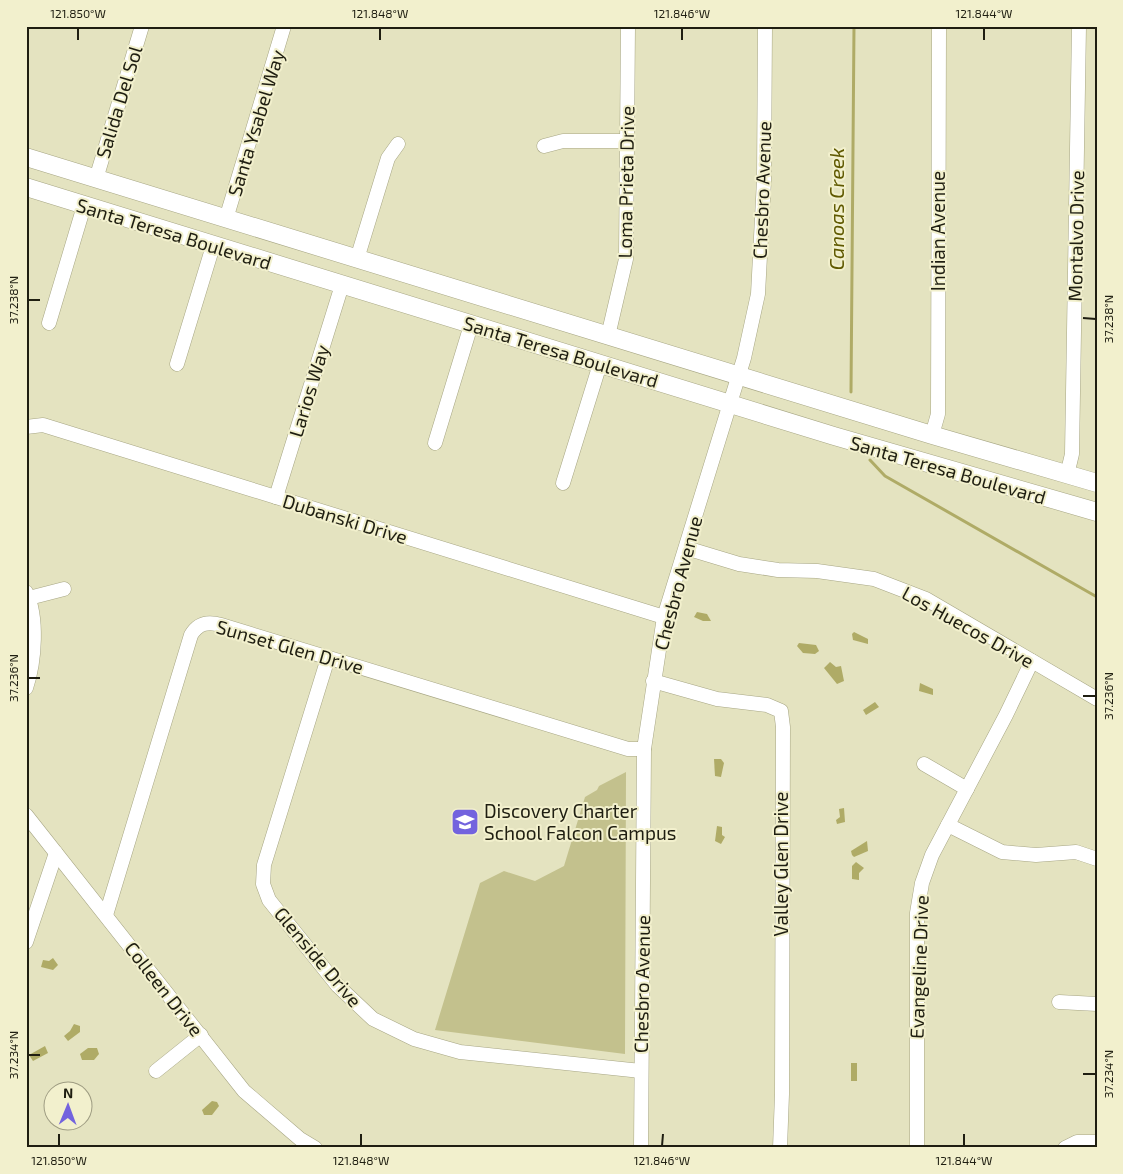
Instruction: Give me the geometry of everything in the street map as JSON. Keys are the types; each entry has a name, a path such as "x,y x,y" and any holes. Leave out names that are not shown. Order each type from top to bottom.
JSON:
{"main road":[{"name":"Santa Teresa Boulevard","path":"26,158 932,436 1097,483"},
{"name":"Santa Teresa Boulevard","path":"26,187 966,476 1097,512"}],"street":[{"name":"Salida Del Sol","path":"96,179 142,26"},
{"name":"Santa Ysabel Way","path":"226,219 284,26"},
{"name":"Loma Prieta Drive","path":"608,336 626,260 628,26"},
{"name":"Chesbro Avenue","path":"641,1148 644,750 664,617 739,376 758,294 764,180 764,26"},
{"name":"Indian Avenue","path":"932,436 938,414 939,26"},
{"name":"Montalvo Drive","path":"1067,475 1072,454 1079,26"},
{"path":"544,146 563,140 627,141"},
{"path":"357,259 388,158 398,144"},
{"path":"49,323 84,206"},
{"path":"177,364 213,246"},
{"name":"Larios Way","path":"276,497 342,285"},
{"path":"435,443 472,325"},
{"path":"563,483 600,364"},
{"name":"Dubanski Drive","path":"26,427 43,425 664,617"},
{"name":"Los Huecos Drive","path":"686,548 739,564 778,570 817,571 874,579 926,599 1097,699"},
{"path":"26,688 31,673 34,637 28,595 64,588"},
{"name":"Sunset Glen Drive","path":"106,915 191,635 195,628 212,622 628,749 644,750"},
{"name":"Glenside Drive","path":"328,658 264,865 263,884 269,900 338,986 372,1019 414,1039 460,1052 641,1072"},
{"name":"Evangeline Drive","path":"917,1148 917,913 922,884 948,825 1032,661"},
{"name":"Valley Glen Drive","path":"653,681 717,699 767,705 781,712 783,727 780,1148"},
{"path":"924,764 968,788"},
{"name":"Colleen Drive","path":"26,815 244,1091 296,1143 316,1148"},
{"path":"948,825 1002,852 1036,855 1076,852 1097,859"},
{"path":"26,942 56,853"},
{"path":"1059,1002 1097,1004"},
{"path":"156,1071 201,1036"},
{"path":"1065,1148 1077,1142 1097,1142"}],"shaded area":[{"path":"697,612 707,614 711,621 703,621 694,617"},
{"path":"854,632 868,639 868,644 853,640 852,634"},
{"path":"799,643 816,645 819,651 815,654 803,653 797,646"},
{"path":"830,662 836,667 841,666 844,681 837,684 824,668"},
{"path":"920,683 933,689 933,695 919,691"},
{"path":"875,702 879,707 866,715 863,710"},
{"path":"714,759 721,759 724,763 721,777 715,776"},
{"path":"626,772 625,1054 435,1030 480,883 504,871 535,881 564,866 585,797 597,790 599,786"},
{"path":"844,808 845,822 837,824 836,820 840,817 839,809"},
{"path":"717,826 722,827 722,835 725,837 721,844 715,841"},
{"path":"867,841 868,851 854,857 851,851"},
{"path":"856,862 864,868 859,873 859,880 852,879 852,866"},
{"path":"53,958 58,965 53,970 41,967 43,960 49,961"},
{"path":"74,1024 80,1026 80,1032 68,1041 64,1036"},
{"path":"45,1046 48,1053 33,1061 29,1055"},
{"path":"88,1048 97,1048 99,1054 94,1060 82,1060 80,1054"},
{"path":"851,1063 857,1063 857,1081 851,1081"},
{"path":"212,1101 217,1102 219,1106 212,1115 204,1115 202,1110"}],"waterway":[{"name":"Canoas Creek","path":"851,392 854,26"},
{"name":"Canoas Creek","path":"870,460 885,476 1097,597"}],"place":[{"name":"Discovery Charter School Falcon Campus","path":"465,822"}]}
